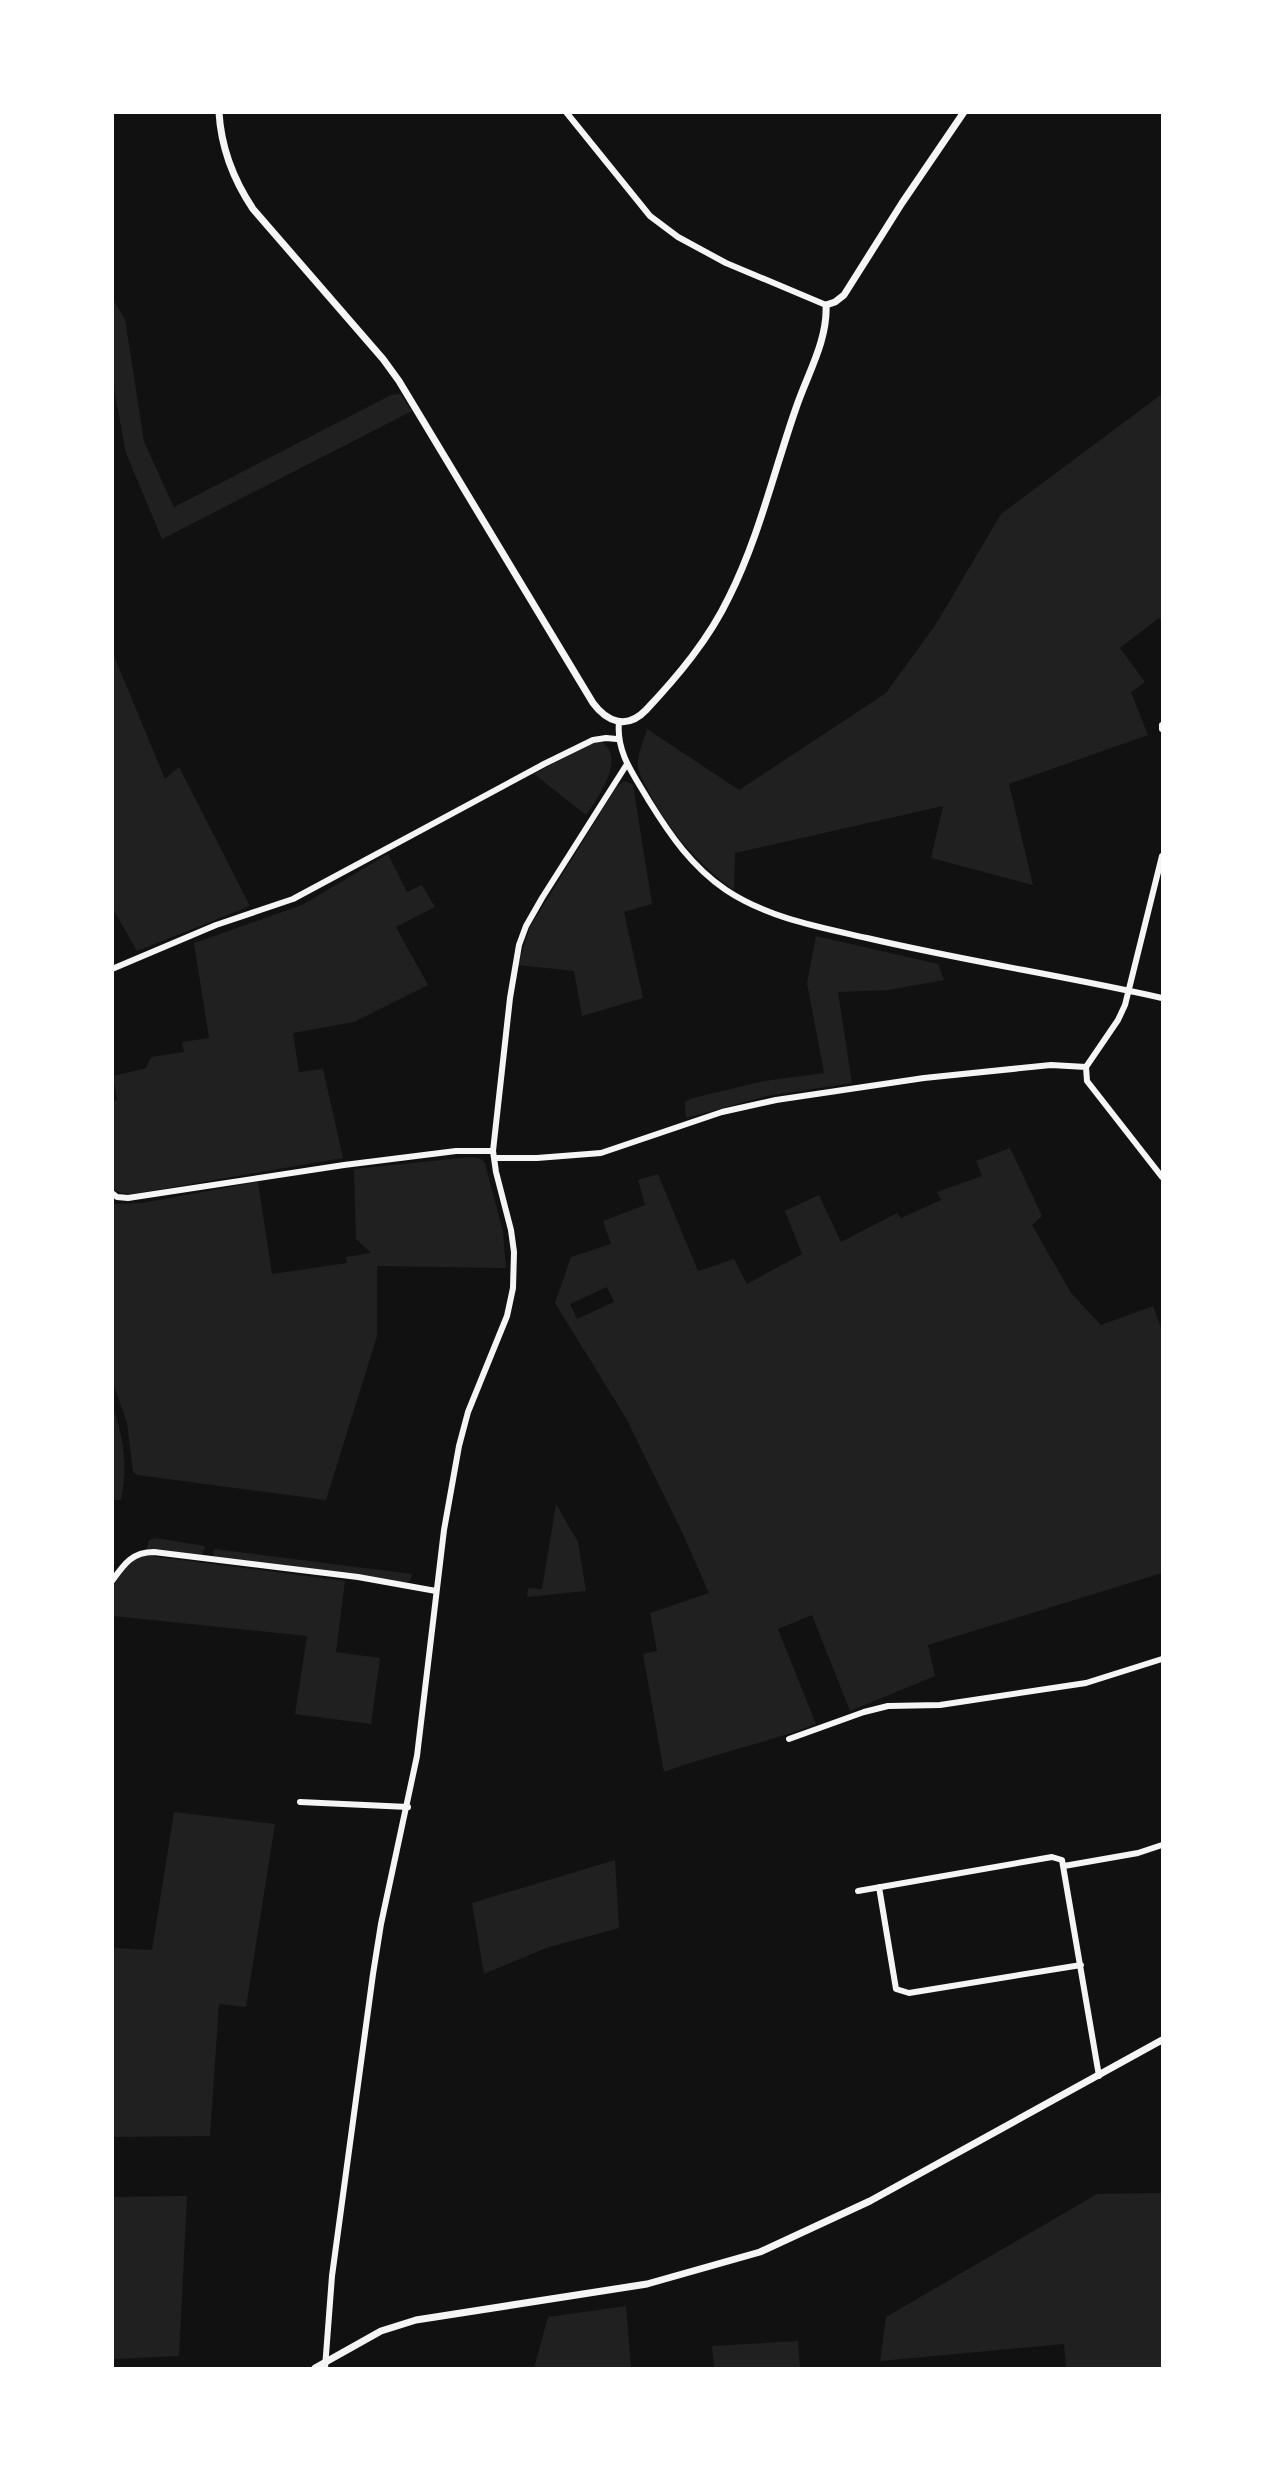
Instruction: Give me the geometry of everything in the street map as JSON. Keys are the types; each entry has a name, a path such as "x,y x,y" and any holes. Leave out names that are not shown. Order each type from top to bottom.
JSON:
{"street":[{"path":"219,112 220,132 226,156 241,191 253,209 383,359 399,381 593,703 601,714 619,722 631,721 641,716 656,700 700,646 729,598 757,530 806,378 824,332 826,305"},
{"path":"566,112 650,216 678,237 726,263 826,305 835,302 848,290 964,112"},
{"path":"619,722 618,739 627,764 671,836 704,873 726,890 772,913 811,925 895,945 1162,998"},
{"path":"112,969 216,925 293,899 544,764 593,740 618,739"},
{"path":"325,2366 332,2276 373,1974 381,1924 408,1807 417,1755 436,1591 459,1446 468,1412 507,1317 513,1288 514,1252 511,1230 493,1151 510,998 519,945 542,898 627,764"},
{"path":"1162,855 1130,990 1118,1020 1086,1067 1087,1081 1162,1177"},
{"path":"495,1158 601,1153 722,1112 776,1100 924,1078 1051,1065 1086,1067"},
{"path":"112,1193 117,1197 128,1198 344,1165 456,1151 493,1151"},
{"path":"112,1581 128,1560 137,1554 154,1552 358,1577 436,1591"},
{"path":"789,1739 864,1712 888,1706 939,1705 1086,1683 1162,1659"},
{"path":"300,1802 408,1807"},
{"path":"1064,1866 1138,1853 1162,1845"},
{"path":"858,1891 1052,1857 1062,1860 1099,2076"},
{"path":"879,1887 896,1989 909,1993 1081,1965"},
{"path":"315,2368 325,2366 381,2331 416,2320 647,2283 760,2252 870,2202 1162,2040"}],"shaded area":[{"path":"112,298 125,319 144,442 174,507 391,395 400,394 412,411 162,539 126,453 113,384"},
{"path":"1162,394 1162,623 1159,618 1120,648 1145,682 1131,692 1148,735 1009,784 1033,885 931,858 943,806 735,853 734,890 685,846 657,806 640,773 639,757 647,729 739,790 886,693 936,624 1001,514"},
{"path":"112,651 165,779 179,767 250,906 137,951 113,909"},
{"path":"597,740 606,746 611,754 611,765 603,787 586,815 534,774"},
{"path":"625,781 633,785 652,904 624,912 643,998 582,1016 574,971 518,965 530,927 617,786"},
{"path":"388,854 407,892 422,885 435,907 396,927 428,985 354,1022 293,1033 299,1072 323,1069 343,1158 138,1193 124,1193 115,1190 112,1187 112,1102 117,1100 113,1076 146,1068 151,1057 184,1052 182,1042 209,1038 194,943 302,905"},
{"path":"816,936 938,964 944,980 888,990 838,992 852,1083 767,1096 686,1118 685,1102 693,1098 764,1081 824,1073 807,983"},
{"path":"1010,1148 1042,1216 1032,1225 1071,1293 1101,1325 1153,1306 1162,1331 1162,1573 928,1645 935,1676 850,1711 812,1615 778,1629 816,1724 664,1772 643,1654 657,1651 650,1613 709,1593 626,1418 555,1303 571,1257 611,1244 603,1221 645,1205 638,1180 658,1174 698,1271 734,1259 747,1284 802,1254 785,1211 819,1195 841,1242 897,1213 901,1218 941,1200 937,1192 982,1176 976,1161","holes":["607,1287 614,1302 577,1319 570,1304"]},
{"path":"471,1157 481,1159 485,1163 503,1232 506,1268 377,1266 377,1336 326,1500 137,1475 133,1472 127,1423 113,1383 113,1204 142,1203 258,1182 272,1274 347,1263 346,1257 371,1253 356,1239 354,1169"},
{"path":"113,1407 124,1453 121,1500 113,1500"},
{"path":"556,1504 578,1542 586,1591 527,1597 528,1588 542,1589"},
{"path":"156,1538 205,1546 202,1556 147,1549 149,1540"},
{"path":"214,1549 412,1574 410,1581 404,1583 213,1557"},
{"path":"150,1556 345,1581 336,1652 380,1658 371,1724 295,1714 307,1636 113,1616 113,1586 130,1561 137,1557"},
{"path":"174,1812 275,1824 246,2007 219,2004 210,2136 113,2137 113,1948 152,1950"},
{"path":"615,1860 619,1928 546,1948 484,1974 472,1903"},
{"path":"1162,2193 1162,2368 1066,2368 1064,2344 880,2361 886,2317 1097,2194"},
{"path":"187,2196 179,2356 113,2359 113,2197"},
{"path":"626,2306 631,2368 534,2368 548,2317"},
{"path":"798,2341 800,2368 714,2368 712,2346"}]}
